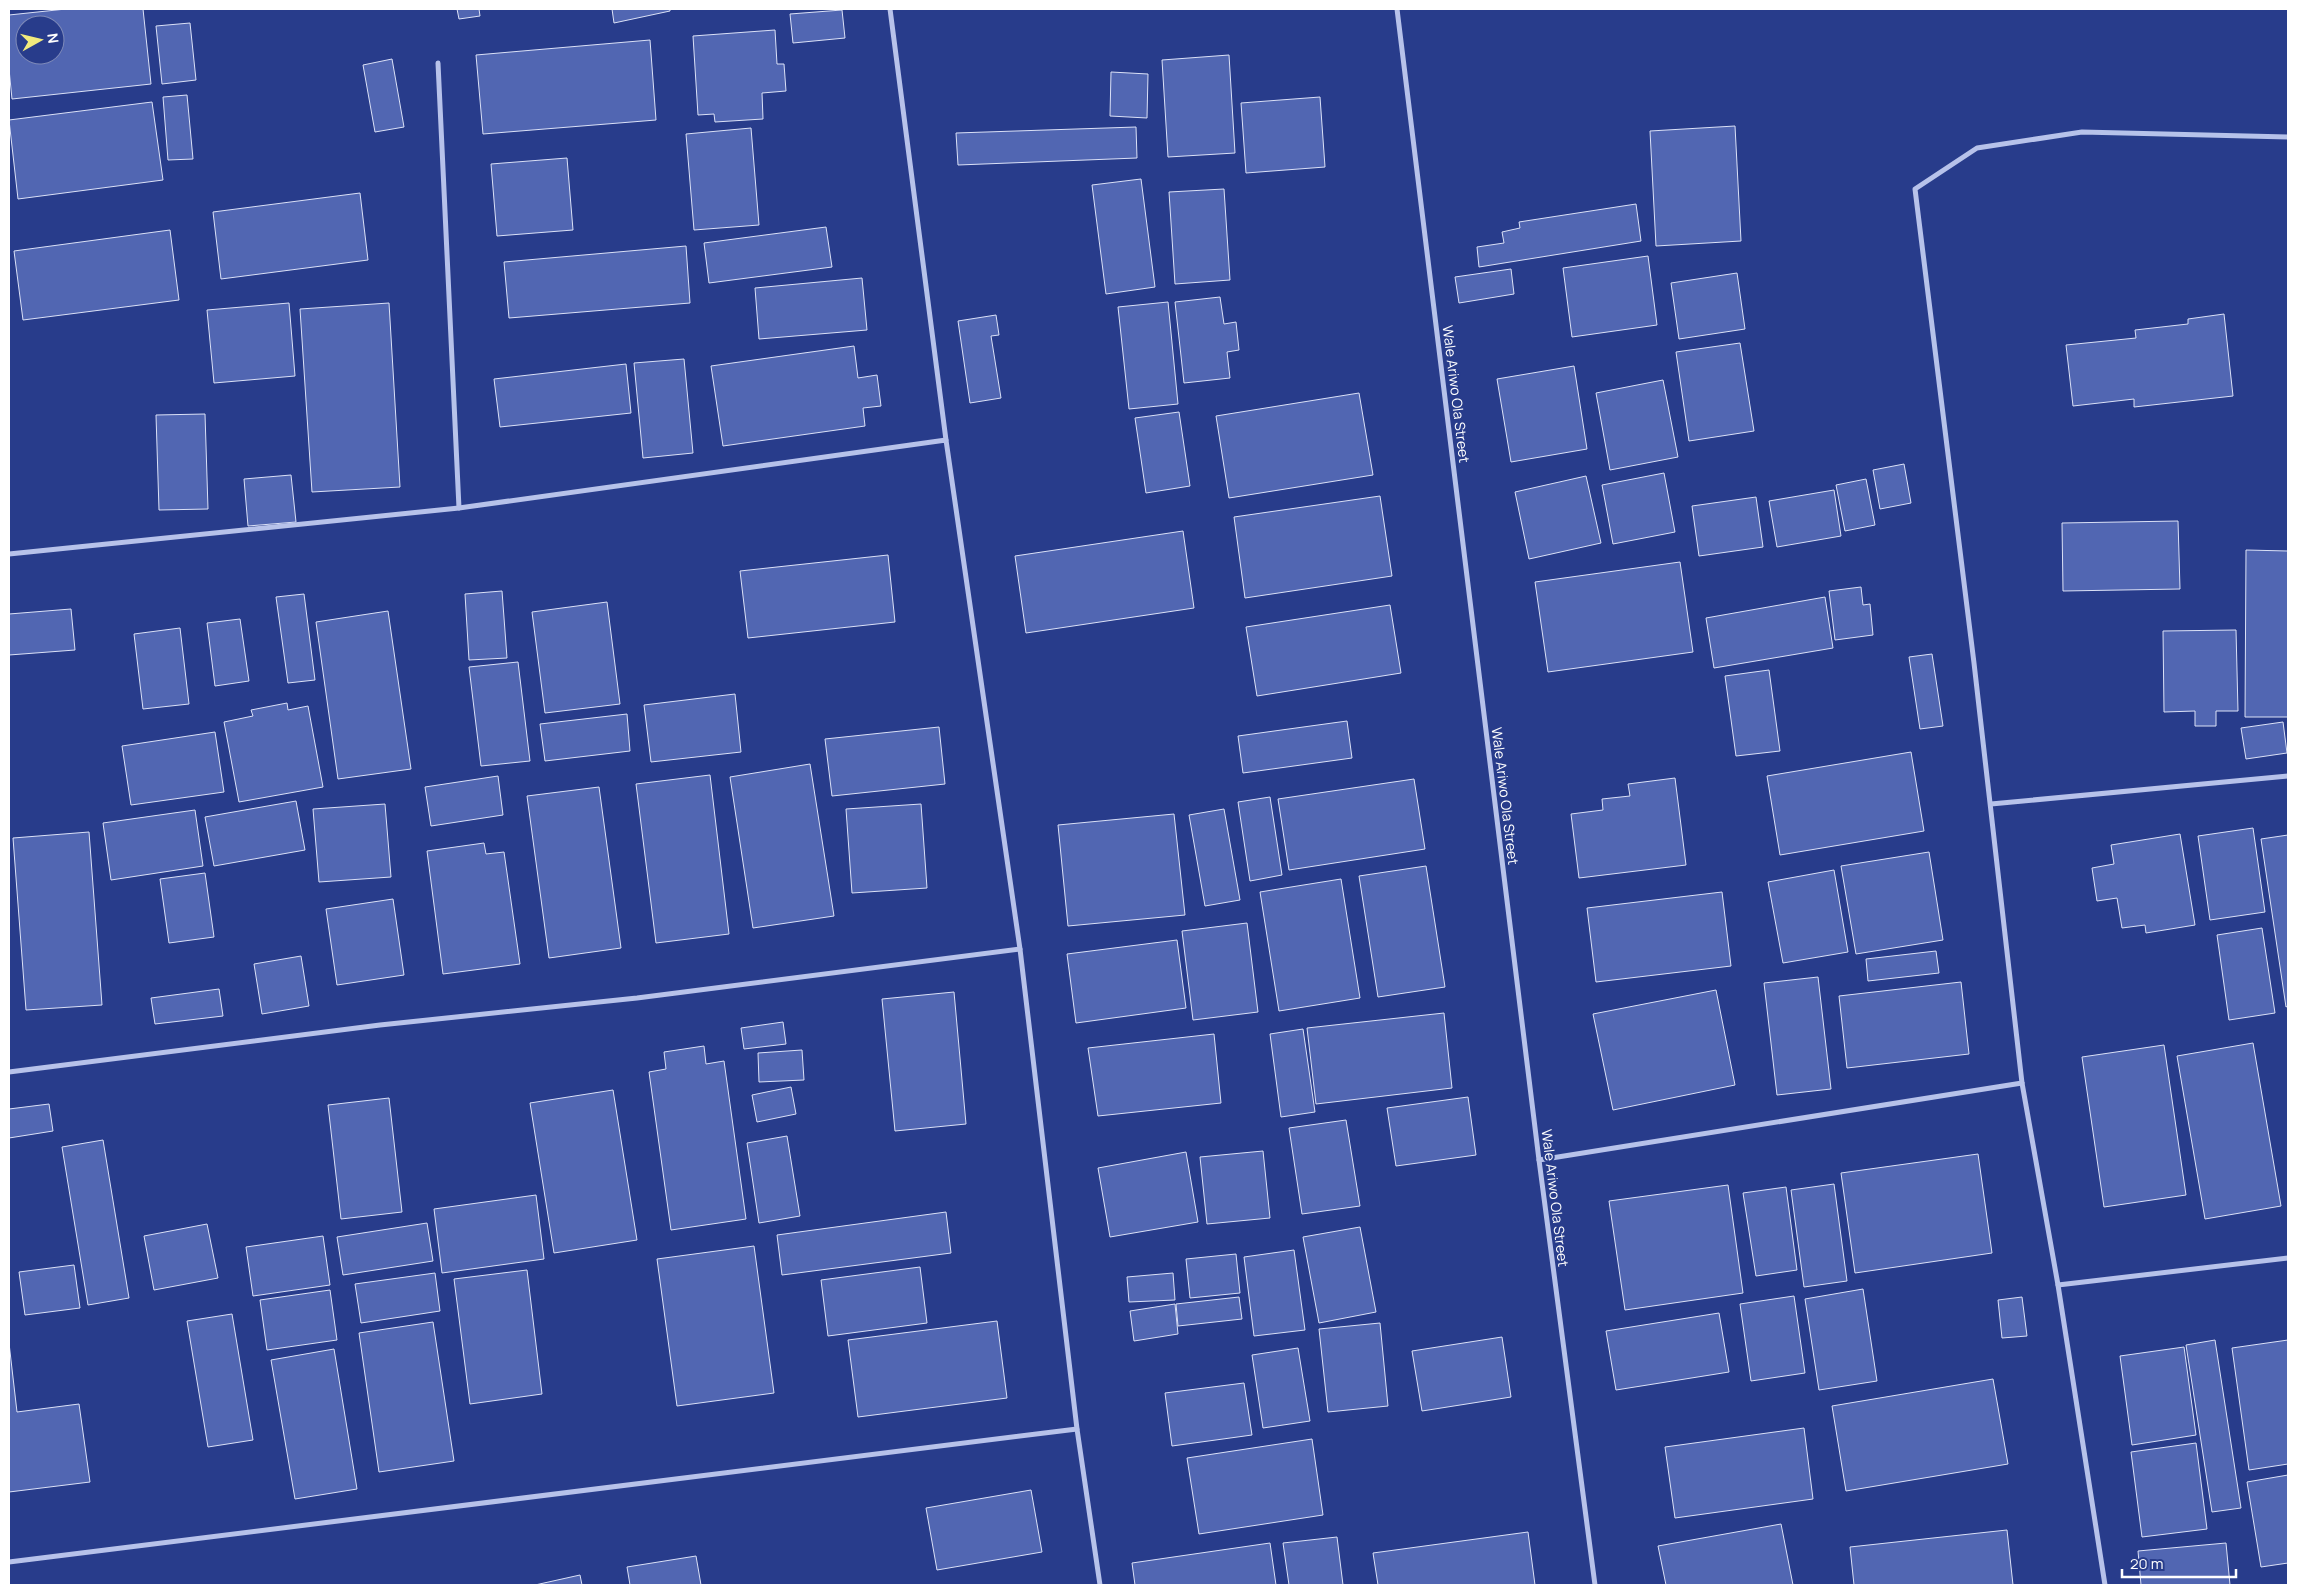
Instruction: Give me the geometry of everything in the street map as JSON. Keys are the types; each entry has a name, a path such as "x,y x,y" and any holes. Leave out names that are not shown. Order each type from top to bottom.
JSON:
{"street":[{"path":"890,9 946,440 1020,949 1077,1429 1100,1585"},
{"name":"Wale Ariwo Ola Street","path":"1397,9 1539,1160 1595,1585"},
{"path":"438,62 459,508"},
{"path":"2105,1585 2058,1285 2022,1083 1991,804 1915,189 1977,148 2082,132 2288,137"},
{"path":"9,554 459,508 946,440"},
{"path":"1991,804 2288,776"},
{"path":"9,1072 380,1025 637,998 1020,949"},
{"path":"1539,1160 2022,1083"},
{"path":"2058,1285 2288,1258"},
{"path":"9,1562 1077,1429"}],"building":[{"path":"66,9 143,9 151,84 12,99 9,69 9,15"},
{"path":"457,9 479,9 480,16 459,19"},
{"path":"612,9 670,9 670,11 614,23"},
{"path":"842,10 845,38 793,43 790,14"},
{"path":"190,23 196,80 162,84 156,26"},
{"path":"775,30 777,64 784,64 786,91 762,93 763,119 715,122 714,114 698,115 693,36"},
{"path":"650,40 656,120 483,134 476,55"},
{"path":"1229,55 1235,153 1168,157 1162,60"},
{"path":"392,59 404,127 375,132 363,65"},
{"path":"1111,72 1148,74 1147,118 1110,116"},
{"path":"187,95 193,159 168,160 163,97"},
{"path":"1320,97 1325,167 1246,173 1241,103"},
{"path":"152,102 163,180 18,199 9,120"},
{"path":"1735,126 1741,241 1656,246 1650,131"},
{"path":"1136,127 1137,158 958,165 956,133"},
{"path":"751,128 759,225 694,230 686,134"},
{"path":"567,158 573,230 497,236 491,164"},
{"path":"1141,179 1155,287 1106,294 1092,185"},
{"path":"1224,189 1230,280 1175,284 1169,192"},
{"path":"360,193 368,260 221,279 213,212"},
{"path":"1636,204 1641,241 1479,267 1477,247 1504,243 1502,232 1520,228 1519,222"},
{"path":"826,227 832,267 709,283 704,243"},
{"path":"170,230 179,300 23,320 14,251"},
{"path":"686,246 690,303 509,318 504,262"},
{"path":"1648,256 1657,325 1572,337 1563,268"},
{"path":"1511,269 1514,294 1459,303 1455,277"},
{"path":"1737,273 1745,329 1679,339 1671,283"},
{"path":"862,278 867,330 759,339 755,288"},
{"path":"1220,297 1224,324 1236,322 1239,350 1227,352 1230,378 1184,383 1175,302"},
{"path":"1168,302 1178,404 1129,409 1118,307"},
{"path":"289,303 295,376 214,383 207,310"},
{"path":"389,303 400,487 312,492 300,309"},
{"path":"2224,314 2233,396 2134,407 2134,399 2073,406 2066,345 2136,338 2135,330 2188,324 2188,319"},
{"path":"996,315 999,335 991,336 1001,398 970,403 958,321"},
{"path":"1740,343 1754,431 1689,441 1676,352"},
{"path":"854,346 858,378 877,375 881,406 863,408 865,426 723,446 711,366"},
{"path":"684,359 693,453 643,458 634,363"},
{"path":"626,364 631,413 500,427 494,379"},
{"path":"1574,366 1587,449 1511,462 1497,379"},
{"path":"1663,380 1678,457 1610,470 1596,393"},
{"path":"1359,393 1373,475 1229,498 1216,416"},
{"path":"1179,412 1190,486 1146,493 1135,418"},
{"path":"205,414 208,509 159,510 156,415"},
{"path":"1904,464 1911,503 1880,509 1873,470"},
{"path":"1664,473 1675,532 1613,544 1602,485"},
{"path":"291,475 296,522 248,526 244,479"},
{"path":"1586,476 1601,543 1529,559 1515,492"},
{"path":"1866,479 1875,525 1845,531 1836,485"},
{"path":"1834,490 1841,536 1777,547 1769,501"},
{"path":"1380,496 1392,576 1245,598 1234,517"},
{"path":"1756,497 1763,547 1699,556 1692,506"},
{"path":"2178,521 2180,589 2063,591 2062,523"},
{"path":"1183,531 1194,608 1026,633 1015,556"},
{"path":"2246,550 2288,551 2288,717 2245,717"},
{"path":"888,555 895,622 748,638 740,571"},
{"path":"1680,562 1693,652 1548,672 1535,582"},
{"path":"1861,587 1863,605 1870,604 1873,635 1835,640 1829,591"},
{"path":"502,591 507,658 469,660 465,594"},
{"path":"304,594 315,680 288,683 276,597"},
{"path":"1825,597 1833,648 1714,668 1706,618"},
{"path":"607,602 620,704 545,713 532,612"},
{"path":"1390,605 1401,673 1257,696 1246,627"},
{"path":"71,609 75,650 9,655 9,614"},
{"path":"388,611 411,769 338,779 316,622"},
{"path":"240,619 249,681 215,686 207,623"},
{"path":"180,628 189,704 143,709 134,634"},
{"path":"2236,630 2238,711 2216,711 2216,726 2195,726 2195,711 2164,712 2163,631"},
{"path":"1932,654 1943,726 1920,729 1909,657"},
{"path":"518,662 530,761 481,766 469,667"},
{"path":"1769,670 1780,751 1736,756 1725,676"},
{"path":"735,694 741,752 651,762 644,705"},
{"path":"287,703 288,710 308,706 323,787 239,802 224,722 253,716 251,710"},
{"path":"627,714 630,751 545,761 540,724"},
{"path":"1347,721 1352,758 1243,773 1238,736"},
{"path":"2283,722 2287,753 2246,759 2241,728"},
{"path":"939,727 945,784 832,796 825,739"},
{"path":"215,732 224,792 131,805 122,746"},
{"path":"1911,752 1924,831 1780,855 1767,776"},
{"path":"810,764 834,916 753,928 730,777"},
{"path":"710,775 729,934 656,943 636,784"},
{"path":"498,776 503,815 431,826 425,787"},
{"path":"1675,778 1686,865 1579,878 1571,814 1603,810 1602,799 1630,796 1628,784"},
{"path":"1414,779 1425,849 1289,870 1278,799"},
{"path":"599,787 621,948 549,958 527,796"},
{"path":"1270,797 1282,875 1250,881 1238,802"},
{"path":"296,801 305,850 214,866 205,817"},
{"path":"385,804 391,877 319,882 313,809"},
{"path":"921,804 927,888 852,893 846,809"},
{"path":"1224,809 1240,900 1205,906 1189,815"},
{"path":"195,810 203,866 111,880 103,823"},
{"path":"1174,814 1185,915 1068,926 1058,825"},
{"path":"2253,828 2265,912 2210,920 2198,836"},
{"path":"89,832 102,1005 26,1010 13,838"},
{"path":"2180,834 2195,925 2146,933 2145,925 2122,928 2117,898 2097,901 2092,868 2114,864 2111,845"},
{"path":"2288,835 2288,1006 2286,1007 2261,839"},
{"path":"484,843 486,854 504,852 520,964 443,974 427,851"},
{"path":"1929,852 1943,940 1856,954 1841,866"},
{"path":"1426,866 1445,987 1378,997 1359,876"},
{"path":"1834,870 1848,952 1783,963 1768,882"},
{"path":"205,873 214,937 169,943 160,879"},
{"path":"1341,879 1360,998 1279,1011 1260,892"},
{"path":"1722,892 1731,966 1596,982 1587,908"},
{"path":"393,899 404,975 337,985 326,909"},
{"path":"1247,923 1258,1012 1193,1020 1182,931"},
{"path":"2262,928 2275,1013 2229,1020 2217,935"},
{"path":"1177,940 1186,1008 1076,1023 1067,954"},
{"path":"1936,951 1939,973 1868,981 1866,959"},
{"path":"301,956 309,1006 262,1014 254,964"},
{"path":"1818,977 1831,1089 1777,1095 1764,983"},
{"path":"1961,982 1969,1054 1847,1068 1839,996"},
{"path":"219,989 223,1016 155,1024 151,998"},
{"path":"1716,990 1735,1085 1613,1110 1593,1014"},
{"path":"954,992 966,1124 895,1131 882,999"},
{"path":"1444,1013 1452,1088 1316,1104 1307,1028"},
{"path":"783,1022 786,1044 744,1049 741,1028"},
{"path":"1303,1029 1315,1112 1281,1117 1270,1034"},
{"path":"1214,1034 1221,1103 1098,1116 1088,1048"},
{"path":"2253,1043 2281,1206 2205,1219 2177,1056"},
{"path":"2164,1045 2186,1195 2104,1207 2082,1057"},
{"path":"704,1046 706,1064 724,1061 746,1219 671,1230 649,1072 666,1069 664,1052"},
{"path":"802,1050 804,1080 759,1082 758,1053"},
{"path":"791,1087 796,1114 757,1122 752,1095"},
{"path":"613,1090 637,1240 554,1253 530,1103"},
{"path":"1468,1097 1476,1155 1396,1166 1387,1108"},
{"path":"389,1098 402,1212 341,1219 328,1105"},
{"path":"49,1104 53,1131 9,1138 9,1109"},
{"path":"1346,1120 1360,1206 1302,1214 1289,1128"},
{"path":"787,1136 800,1216 759,1223 747,1143"},
{"path":"103,1140 129,1298 88,1305 62,1147"},
{"path":"1263,1151 1270,1218 1207,1224 1200,1157"},
{"path":"1186,1152 1198,1222 1110,1237 1098,1168"},
{"path":"1978,1154 1992,1253 1855,1273 1841,1173"},
{"path":"1834,1184 1847,1281 1804,1287 1791,1190"},
{"path":"1728,1185 1743,1293 1625,1310 1609,1201"},
{"path":"1786,1187 1797,1270 1756,1276 1743,1193"},
{"path":"536,1195 544,1259 442,1273 434,1209"},
{"path":"946,1212 951,1253 782,1275 777,1235"},
{"path":"427,1223 433,1261 343,1275 337,1237"},
{"path":"207,1224 218,1278 154,1290 144,1236"},
{"path":"1360,1227 1376,1312 1319,1323 1303,1237"},
{"path":"323,1236 330,1285 253,1296 246,1247"},
{"path":"754,1246 774,1393 677,1406 657,1259"},
{"path":"1294,1250 1305,1330 1254,1336 1244,1257"},
{"path":"1236,1254 1240,1293 1190,1298 1186,1259"},
{"path":"74,1265 80,1308 25,1315 19,1272"},
{"path":"920,1267 927,1323 828,1336 821,1280"},
{"path":"527,1270 542,1394 470,1404 454,1279"},
{"path":"435,1273 440,1311 361,1323 355,1284"},
{"path":"1173,1273 1175,1300 1129,1302 1127,1277"},
{"path":"1863,1289 1877,1381 1819,1390 1805,1299"},
{"path":"330,1290 337,1340 267,1350 260,1300"},
{"path":"1794,1296 1805,1373 1751,1381 1740,1304"},
{"path":"1239,1297 1242,1319 1178,1326 1176,1304"},
{"path":"2022,1297 2027,1336 2002,1338 1998,1300"},
{"path":"1175,1304 1178,1334 1134,1341 1130,1311"},
{"path":"1719,1313 1729,1372 1616,1390 1606,1331"},
{"path":"232,1314 253,1440 208,1447 187,1321"},
{"path":"997,1321 1007,1398 858,1417 848,1340"},
{"path":"433,1322 454,1461 379,1472 359,1333"},
{"path":"1380,1323 1388,1406 1328,1412 1319,1329"},
{"path":"1502,1337 1511,1397 1422,1411 1412,1351"},
{"path":"2215,1340 2241,1508 2212,1512 2186,1345"},
{"path":"2288,1340 2288,1464 2249,1470 2232,1348"},
{"path":"9,1343 17,1412 79,1404 90,1482 9,1492"},
{"path":"2184,1347 2196,1435 2132,1445 2120,1356"},
{"path":"1298,1348 1310,1421 1263,1428 1252,1355"},
{"path":"334,1349 357,1489 295,1499 271,1360"},
{"path":"1993,1379 2008,1464 1846,1491 1832,1406"},
{"path":"1244,1383 1252,1435 1172,1446 1165,1393"},
{"path":"1804,1428 1813,1499 1675,1518 1665,1447"},
{"path":"1312,1439 1323,1515 1199,1534 1187,1458"},
{"path":"2196,1443 2207,1529 2142,1537 2131,1452"},
{"path":"2288,1475 2288,1563 2261,1567 2247,1482"},
{"path":"1031,1490 1042,1552 937,1570 926,1508"},
{"path":"1781,1524 1793,1585 1666,1585 1658,1546"},
{"path":"2007,1530 2013,1585 1854,1585 1850,1547"},
{"path":"1528,1532 1535,1585 1378,1585 1373,1553"},
{"path":"1337,1537 1343,1585 1289,1585 1283,1543"},
{"path":"1270,1543 1276,1585 1135,1585 1132,1563"},
{"path":"2226,1543 2230,1585 2141,1585 2138,1551"},
{"path":"696,1556 701,1585 630,1585 627,1567"},
{"path":"580,1575 582,1585 535,1585"}]}
